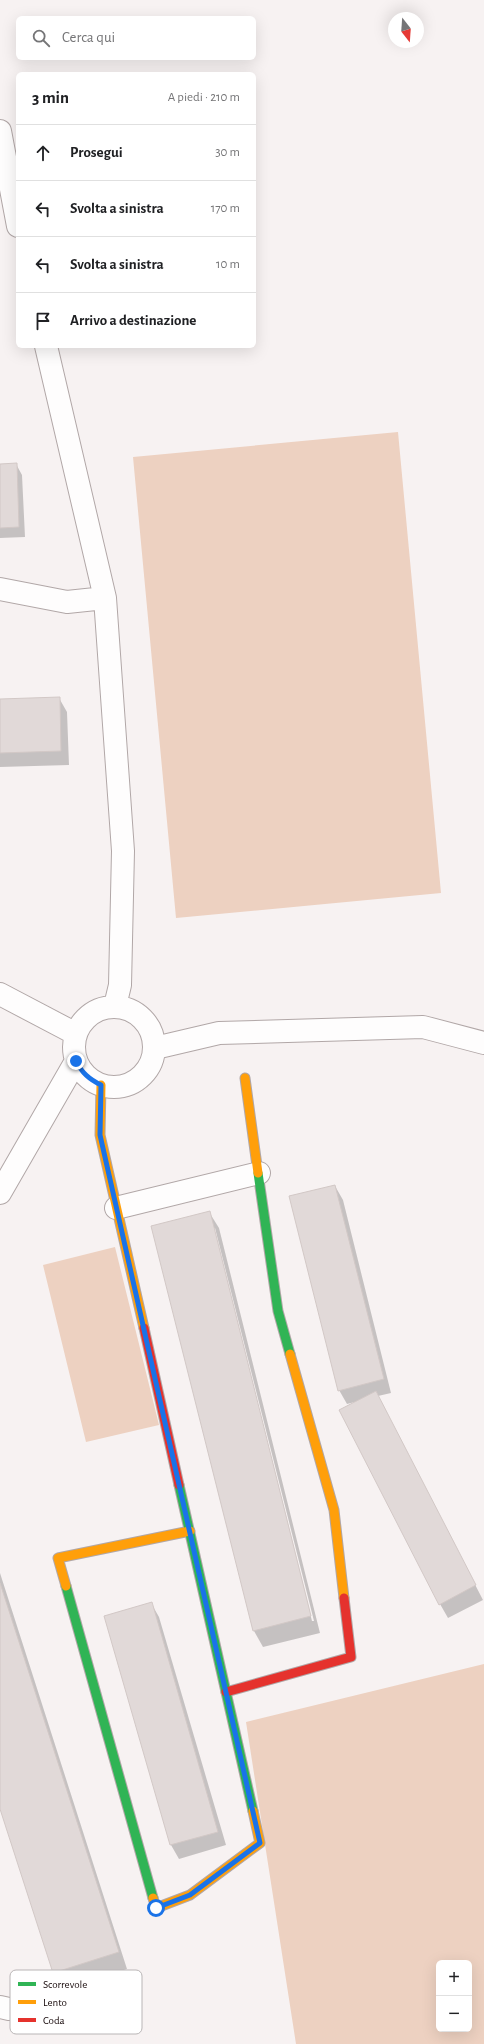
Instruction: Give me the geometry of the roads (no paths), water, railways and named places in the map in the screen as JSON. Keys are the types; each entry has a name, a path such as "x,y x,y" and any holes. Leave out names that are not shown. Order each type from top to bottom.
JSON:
{"street":[{"path":"0,131 16,215"},
{"path":"46,348 105,598 123,851 120,985 115,1006"},
{"path":"0,588 67,602 105,598"},
{"path":"0,994 76,1034"},
{"path":"115,1006 128,1009 139,1015 145,1021 153,1035 155,1048 147,1071 137,1080 126,1086 114,1087 101,1085 90,1079 81,1070 76,1061 74,1046 76,1034 82,1023 91,1014 103,1008 115,1006"},
{"path":"155,1048 219,1033 423,1027 484,1043"},
{"path":"0,1193 76,1061"},
{"path":"226,1692 351,1657 334,1510 278,1311 245,1078"},
{"path":"101,1085 100,1135 190,1531 260,1843 190,1895 156,1908 58,1558 190,1531"},
{"path":"116,1208 259,1173"}]}
